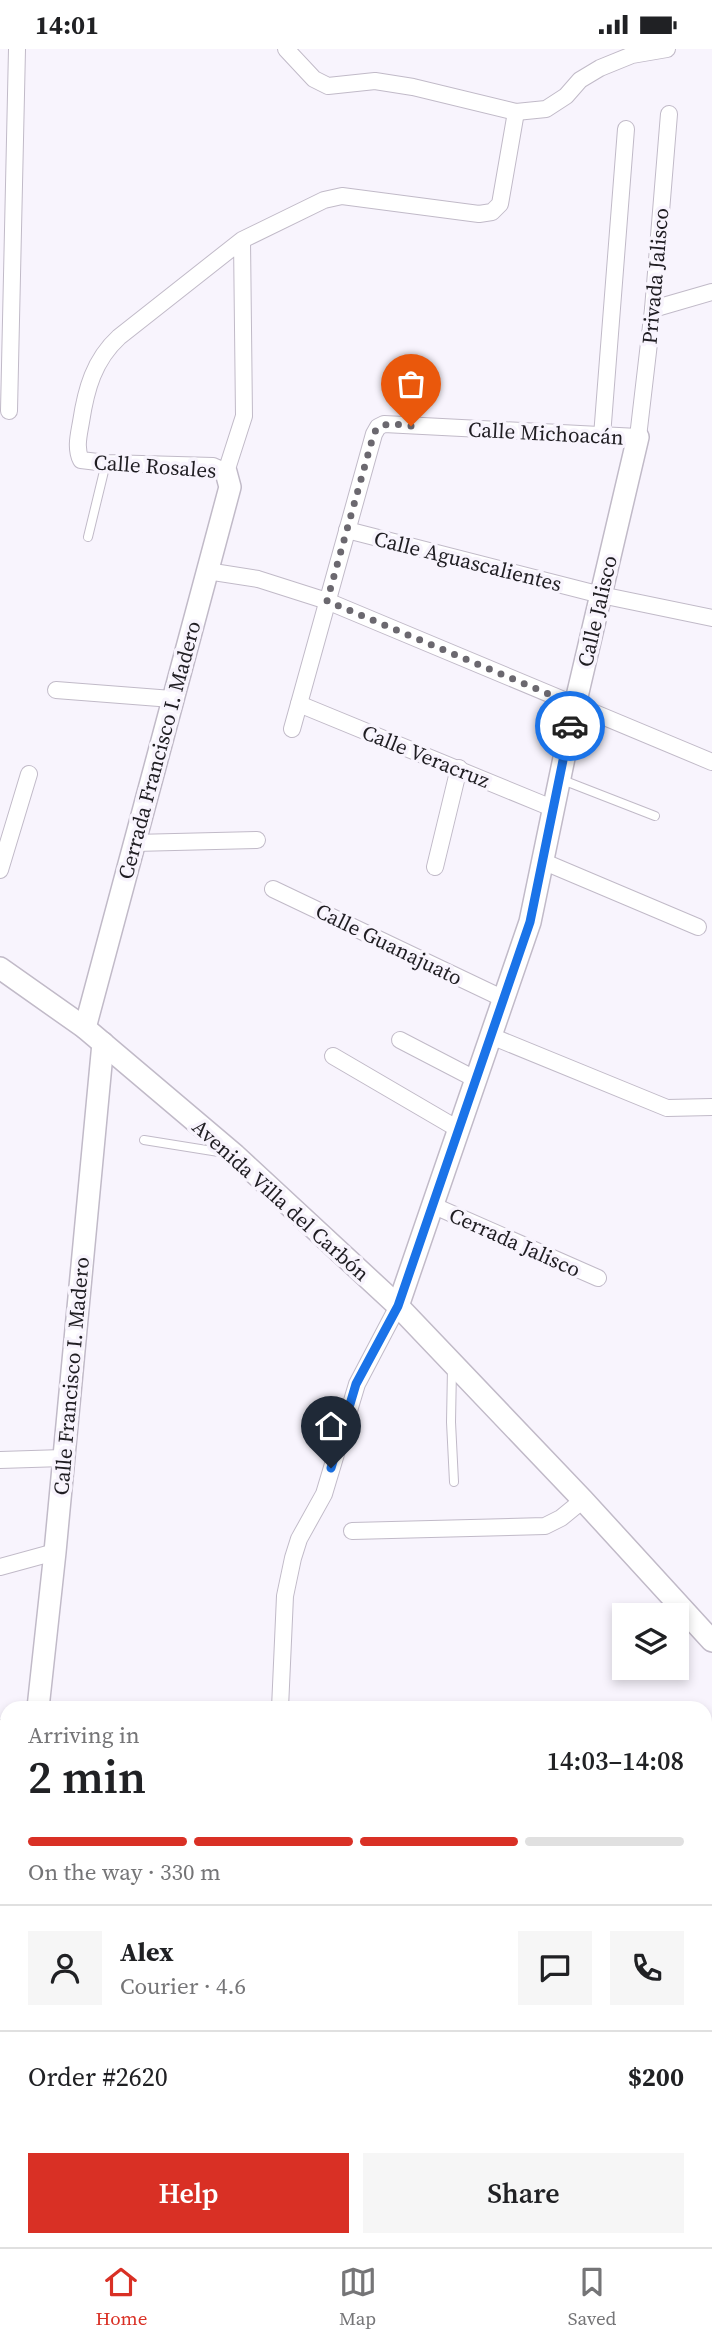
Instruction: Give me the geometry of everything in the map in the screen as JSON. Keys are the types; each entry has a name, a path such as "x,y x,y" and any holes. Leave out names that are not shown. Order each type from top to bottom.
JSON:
{"street":[{"path":"9,411 5,337 17,49"},
{"path":"286,49 314,79 328,86 375,81 413,87 516,112 546,109 566,96 580,80 600,68 632,55 667,49"},
{"path":"226,472 244,416 242,240 324,200 342,196 479,214 492,212 500,204 516,112"},
{"name":"Privada Jalisco","path":"638,437 653,309 669,114"},
{"path":"602,436 626,129"},
{"name":"Calle Rosales","path":"226,472 213,466 83,461 78,453 78,440 89,381 108,348 242,240"},
{"path":"653,309 712,292"},
{"name":"Calle Michoacán","path":"347,530 374,433 384,424 638,437"},
{"name":"Calle Jalisco","path":"398,1306 530,922 552,808 638,437"},
{"name":"Cerrada Francisco I. Madero","path":"85,1028 229,487 226,472"},
{"path":"292,729 347,530"},
{"name":"Calle Aguascalientes","path":"347,530 601,595 712,618"},
{"path":"206,571 258,579 327,601 712,762"},
{"path":"56,689 172,699"},
{"name":"Calle Veracruz","path":"299,704 552,808"},
{"path":"435,867 459,768"},
{"path":"0,870 29,774"},
{"path":"134,843 257,840"},
{"path":"542,861 698,927"},
{"name":"Calle Guanajuato","path":"273,889 504,999"},
{"name":"Avenida Villa del Carbón","path":"0,968 85,1028 235,1155 398,1306 583,1500 712,1641"},
{"path":"491,1036 667,1108 712,1107"},
{"path":"400,1040 477,1080"},
{"name":"Calle Francisco I. Madero","path":"39,1701 103,1043"},
{"path":"333,1056 458,1129"},
{"name":"Cerrada Jalisco","path":"432,1205 598,1278"},
{"path":"280,1701 282,1632 287,1585 299,1539 324,1494 356,1384 398,1306"},
{"path":"0,1460 63,1458"},
{"path":"352,1531 545,1526 561,1518 583,1500"},
{"path":"0,1567 55,1552"}],"lane":[{"path":"88,537 106,463"},
{"path":"560,779 655,816"},
{"path":"144,1140 235,1155"},
{"path":"453,1365 451,1422 454,1482"}],"way so far":[{"path":"411,426 384,424 374,433 327,601 575,705 570,726"}],"route":[{"path":"331,1468 356,1384 398,1306 530,922 570,726"}]}
